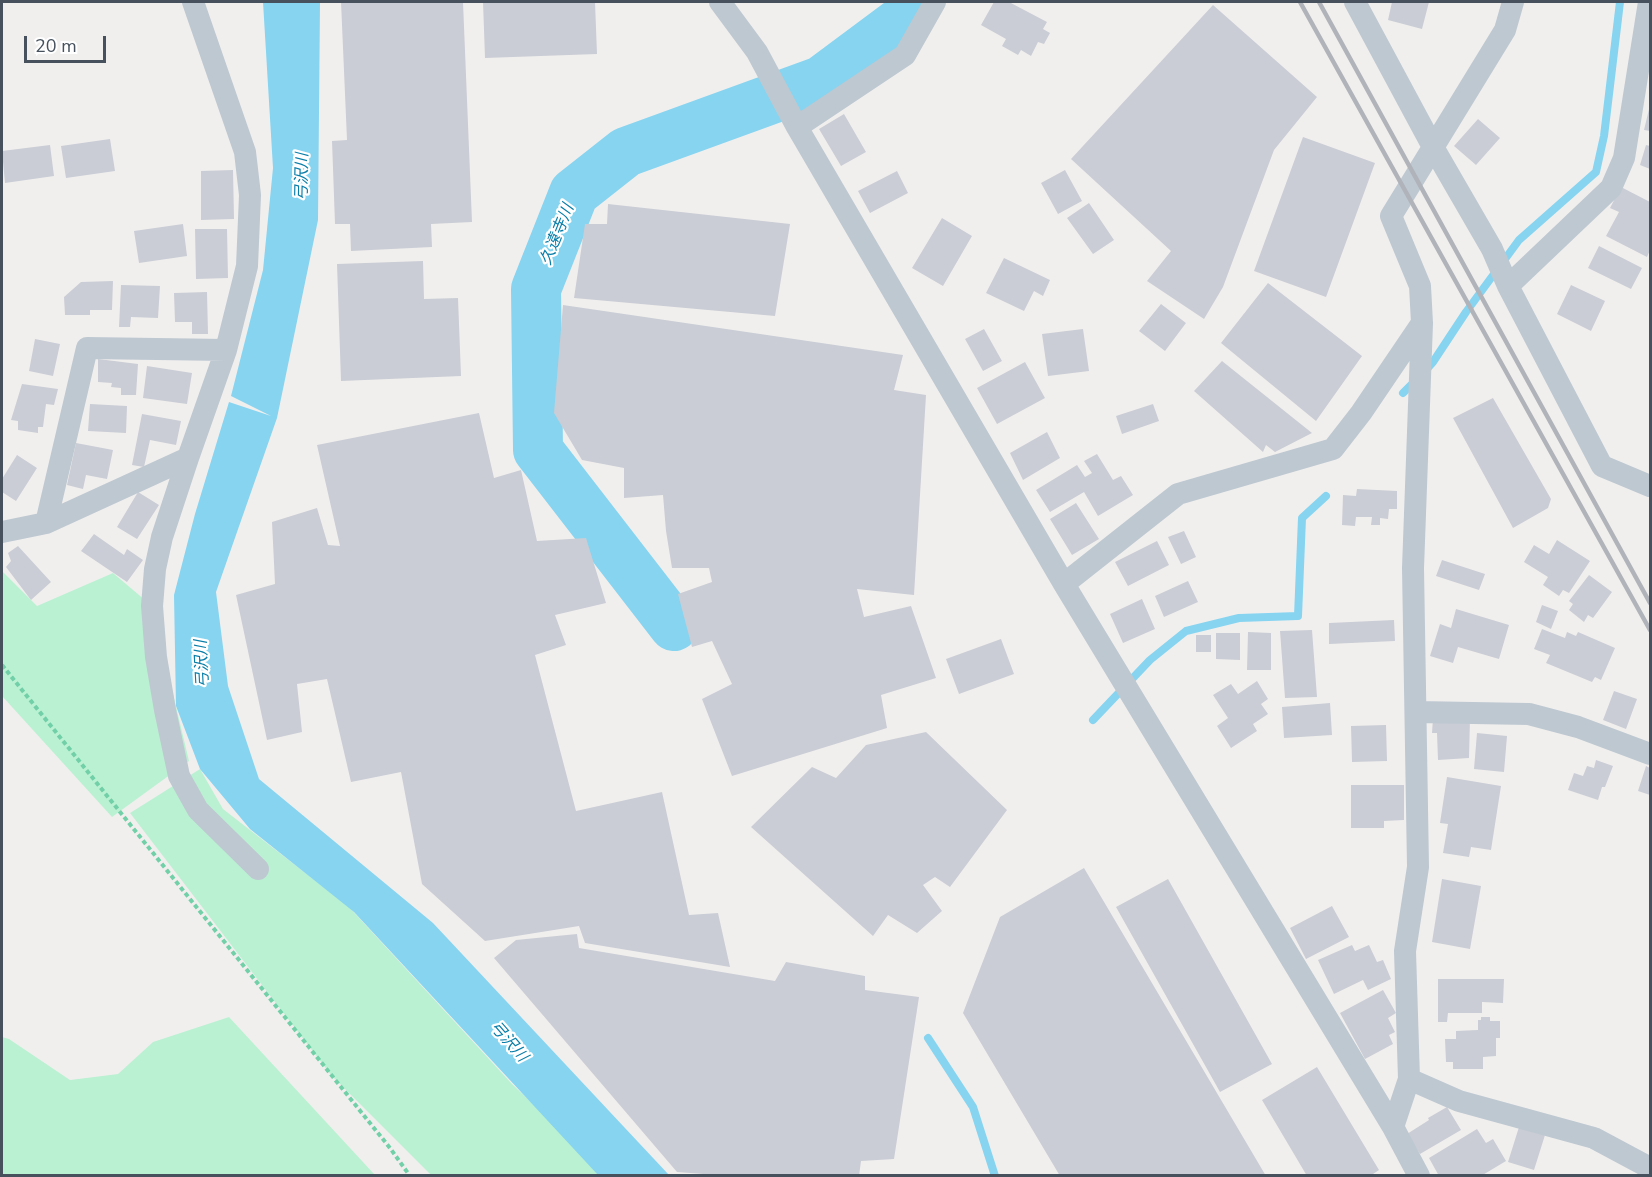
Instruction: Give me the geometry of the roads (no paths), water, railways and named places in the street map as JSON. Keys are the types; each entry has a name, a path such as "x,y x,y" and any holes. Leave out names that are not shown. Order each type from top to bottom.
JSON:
{"street":[{"path":"193,2 245,152 250,195 247,266 226,350 162,537 154,569 152,606 156,657 179,776 198,810 258,869"},
{"path":"720,2 757,52 797,127 1064,584 1393,1127 1419,1176"},
{"path":"797,127 905,55 935,2"},
{"path":"1355,2 1433,147 1492,249 1508,286 1602,466 1650,486"},
{"path":"1393,1127 1409,1079 1405,951 1418,867 1413,568 1422,323 1420,286 1391,216 1505,30 1513,2"},
{"path":"1508,286 1611,188 1624,158 1649,2"},
{"path":"1064,584 1178,495 1333,448 1361,413 1422,323"},
{"path":"46,523 87,348 226,350"},
{"path":"2,532 46,523 188,458"},
{"path":"1417,712 1529,714 1578,727 1650,754"},
{"path":"1409,1079 1460,1101 1594,1138 1650,1168"}],"water":[{"name":"弓沢川","path":"263,2 320,2 318,220 277,418 216,592 228,686 259,779 433,923 669,1175 598,1175 354,912 250,829 200,769 176,706 174,595 195,514 229,402 271,416 231,396 263,270 273,168"}],"waterway":[{"name":"久遠寺川","path":"674,626 538,450 536,289 574,193 626,152 821,81 903,20 913,2"},
{"path":"1424,372 1519,240 1596,172 1604,136 1620,2"},
{"path":"1403,393 1415,381"},
{"path":"1093,720 1150,660 1186,631 1239,618 1298,616 1302,518 1326,496"},
{"path":"928,1038 973,1107 995,1176"}],"railway":[{"path":"1300,2 1650,630"},
{"path":"1319,2 1650,603"}]}
